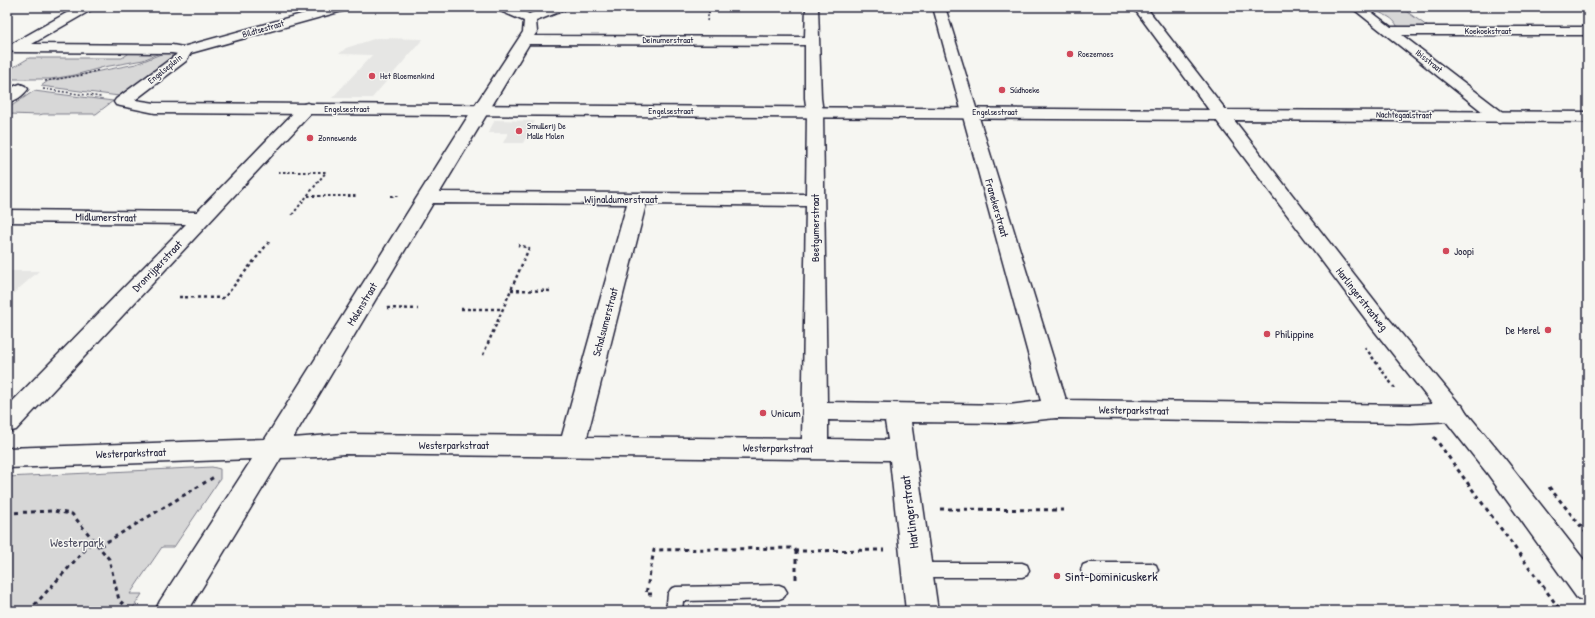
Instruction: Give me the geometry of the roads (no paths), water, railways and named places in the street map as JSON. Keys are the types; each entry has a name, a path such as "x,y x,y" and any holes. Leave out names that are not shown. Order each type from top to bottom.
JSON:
{"street":[{"name":"Engelseplein","path":"11,51 86,7"},
{"name":"Bildtsestraat","path":"184,52 341,7"},
{"path":"503,7 529,19 559,7"},
{"name":"Beetgumerstraat","path":"812,7 813,98 815,112 815,449"},
{"name":"Franekerstraat","path":"938,7 1056,409"},
{"name":"Harlingerstraatweg","path":"1139,7 1381,324 1496,466 1588,588"},
{"name":"Ibisstraat","path":"1357,7 1412,48 1499,117"},
{"name":"Molenstraat","path":"171,611 296,412 524,40 531,28 529,19"},
{"name":"Koekoekstraat","path":"1388,31 1588,31"},
{"name":"Deinumerstraat","path":"524,40 812,41"},
{"name":"Engelseplein","path":"11,51 172,49 184,52 180,58 122,102"},
{"path":"7,98 14,88"},
{"name":"Engelsestraat","path":"122,102 155,108 1220,114"},
{"name":"Dronrijperstraat","path":"7,423 204,218 307,108"},
{"name":"Nachtegaalstraat","path":"1220,114 1588,117"},
{"name":"Wijnaldumerstraat","path":"427,197 815,200"},
{"name":"Schalsumerstraat","path":"572,446 638,199"},
{"name":"Midlumerstraat","path":"7,216 204,218"},
{"name":"Westerparkstraat","path":"814,411 1009,414 1056,409 1410,414 1453,412"},
{"name":"Harlingerstraat","path":"897,412 922,611"},
{"name":"Westerparkstraat","path":"7,458 318,447 343,444 902,450"}],"lane":[{"path":"915,560 1022,570"},
{"path":"1088,570 1151,570"},
{"path":"674,611 676,594 779,592"}],"place":[{"name":"Roezemoes","path":"1070,54"},
{"name":"Het Bloemenkind","path":"372,76"},
{"name":"Súdhoeke","path":"1002,90"},
{"name":"Smullerij De Malle Molen","path":"519,131"},
{"name":"Zonnewende","path":"310,138"},
{"name":"Joopi","path":"1446,251"},
{"name":"De Merel","path":"1548,330"},
{"name":"Philippine","path":"1267,334"},
{"name":"Unicum","path":"763,413"},
{"name":"Sint-Dominicuskerk","path":"1057,576"}],"park label":[{"name":"Westerpark","path":"77,542"}]}
